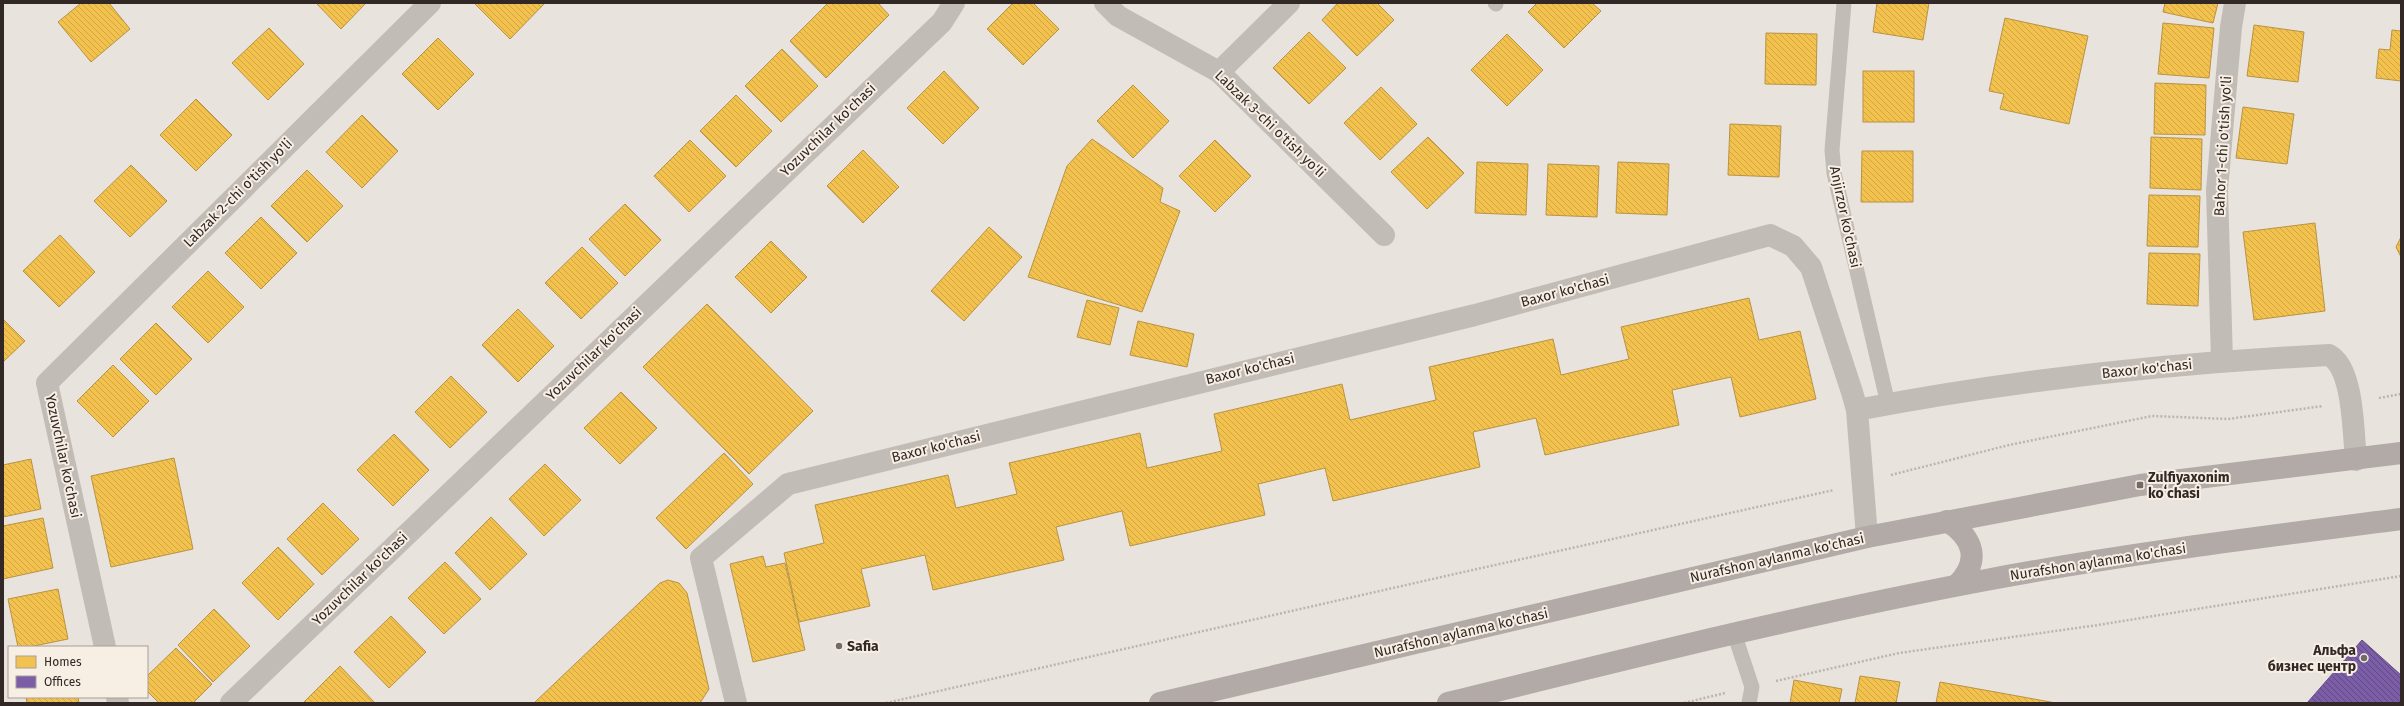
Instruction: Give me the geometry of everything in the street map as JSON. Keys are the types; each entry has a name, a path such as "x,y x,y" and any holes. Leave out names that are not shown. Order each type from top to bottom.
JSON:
{"main road":[{"name":"Nurafshon aylanma ko'chasi","path":"1160,703 1867,537 2140,485 2356,460 2401,453"},
{"name":"Nurafshon aylanma ko'chasi","path":"1448,703 1734,633 1957,585 2222,542 2401,519"},
{"path":"1947,521 1964,534 1972,552 1969,571 1957,585"}],"street":[{"name":"Labzak 2-chi o'tish yo'li","path":"47,383 430,3"},
{"name":"Yozuvchilar ko'chasi","path":"231,703 942,22 954,3"},
{"name":"Labzak 3-chi o'tish yo'li","path":"1105,3 1118,16 1219,72 1384,235"},
{"path":"1219,72 1289,3"},
{"name":"Bahor 1-chi o'tish yo'li","path":"2222,361 2217,190 2231,26 2235,3"},
{"name":"Baxor ko'chasi","path":"736,703 701,558 788,484 1475,315 1770,235 1793,246 1811,266 1857,410 1867,537"},
{"name":"Baxor ko'chasi","path":"1857,410 2000,386 2222,361 2328,356 2337,361 2345,375 2350,403 2356,460"},
{"name":"Yozuvchilar ko'chasi","path":"47,383 105,646"}],"lane":[{"name":"Anjirzor ko'chasi","path":"1844,3 1832,150 1834,172 1888,404"},
{"path":"1734,633 1752,687 1749,703"}],"path":[{"path":"886,703 1862,483 2009,445 2152,416 2228,419 2350,403 2401,394"},
{"path":"1684,703 1899,653 2098,626 2401,576"}],"building: Homes":[{"path":"81,3 109,3 130,29 91,62 58,22"},
{"path":"316,3 366,3 341,29"},
{"path":"474,3 545,3 510,39"},
{"path":"828,3 878,3 889,15 826,78 790,41"},
{"path":"1013,3 1033,3 1059,29 1023,65 987,29"},
{"path":"1338,3 1377,3 1394,20 1357,56 1322,20"},
{"path":"1537,3 1592,3 1601,11 1564,48 1528,12"},
{"path":"1877,3 1929,3 1923,40 1873,32"},
{"path":"2165,3 2218,3 2213,23 2163,12"},
{"path":"2005,18 2088,36 2069,124 2000,109 2004,94 1989,91"},
{"path":"2163,23 2214,28 2209,78 2158,74"},
{"path":"2254,25 2304,32 2298,82 2247,76"},
{"path":"269,28 304,64 268,100 232,63"},
{"path":"2392,30 2401,31 2401,81 2376,78 2379,49 2390,50"},
{"path":"1309,32 1346,68 1309,104 1273,68"},
{"path":"1766,33 1817,34 1816,85 1765,84"},
{"path":"1507,34 1543,70 1507,106 1471,70"},
{"path":"438,38 474,74 438,110 402,74"},
{"path":"782,49 818,86 781,122 745,86"},
{"path":"944,71 979,108 943,144 907,108"},
{"path":"1863,71 1914,71 1914,122 1863,122"},
{"path":"2155,83 2206,85 2205,135 2154,134"},
{"path":"1133,85 1169,121 1133,158 1097,121"},
{"path":"1381,87 1417,124 1380,160 1344,123"},
{"path":"736,95 772,131 736,167 700,131"},
{"path":"196,99 232,135 196,171 160,135"},
{"path":"2243,107 2294,114 2287,164 2236,158"},
{"path":"362,115 398,151 362,188 326,152"},
{"path":"1730,124 1781,126 1779,177 1728,175"},
{"path":"1428,137 1464,173 1427,209 1391,172"},
{"path":"2151,137 2202,139 2201,190 2150,188"},
{"path":"1092,139 1163,188 1160,202 1180,211 1142,312 1028,277 1067,166"},
{"path":"690,140 726,176 689,212 654,176"},
{"path":"1215,140 1251,176 1215,212 1179,176"},
{"path":"863,150 899,187 863,223 827,186"},
{"path":"1862,151 1913,151 1913,202 1861,202"},
{"path":"1477,162 1528,164 1526,215 1475,213"},
{"path":"1618,162 1669,164 1667,215 1616,213"},
{"path":"1548,164 1599,166 1597,217 1546,215"},
{"path":"131,165 167,201 130,237 94,201"},
{"path":"307,170 343,206 307,242 271,206"},
{"path":"2149,195 2200,196 2198,247 2147,246"},
{"path":"625,204 661,240 625,276 589,239"},
{"path":"261,217 297,253 261,289 225,253"},
{"path":"2315,223 2325,311 2254,320 2243,232"},
{"path":"989,227 1022,257 964,321 931,291"},
{"path":"60,235 95,272 59,307 23,271"},
{"path":"2401,237 2401,257 2396,247"},
{"path":"771,241 807,277 771,313 735,277"},
{"path":"582,247 618,283 581,319 545,283"},
{"path":"2149,253 2200,254 2198,306 2147,304"},
{"path":"208,271 244,307 208,343 172,307"},
{"path":"1749,298 1759,340 1800,331 1816,399 1740,417 1731,377 1672,390 1679,425 1545,455 1536,418 1473,432 1480,467 1333,501 1325,468 1258,484 1265,515 1130,546 1122,511 1056,527 1064,560 933,590 925,555 861,569 870,606 799,622 784,553 824,543 815,505 948,475 956,508 1017,494 1009,463 1140,433 1147,468 1222,451 1214,414 1342,384 1350,420 1436,400 1429,367 1553,339 1561,375 1629,359 1621,327"},
{"path":"1087,300 1119,308 1110,345 1077,337"},
{"path":"707,304 813,411 749,474 643,367"},
{"path":"518,309 554,346 518,382 482,345"},
{"path":"3,319 25,341 3,362"},
{"path":"1138,321 1194,334 1187,367 1130,355"},
{"path":"156,323 192,359 156,395 120,359"},
{"path":"113,365 149,401 113,437 77,401"},
{"path":"451,376 487,412 450,448 415,412"},
{"path":"621,392 657,428 620,464 584,428"},
{"path":"394,434 429,470 393,506 357,470"},
{"path":"724,453 753,484 686,549 656,518"},
{"path":"174,458 193,549 111,567 91,476"},
{"path":"31,459 41,509 3,517 3,465"},
{"path":"545,464 581,500 544,536 509,499"},
{"path":"323,503 359,539 322,575 287,539"},
{"path":"491,517 527,554 490,590 455,553"},
{"path":"43,518 53,568 3,579 3,526"},
{"path":"278,547 314,584 278,620 242,583"},
{"path":"763,556 766,567 785,563 805,650 753,662 730,564"},
{"path":"445,562 481,599 444,634 408,598"},
{"path":"668,580 679,583 687,593 709,689 700,703 534,703 660,583"},
{"path":"58,589 68,639 34,646 18,646 8,599"},
{"path":"214,609 250,646 213,682 178,645"},
{"path":"391,616 426,652 389,688 354,652"},
{"path":"176,648 212,684 193,703 159,703 148,692 148,675"},
{"path":"340,666 375,703 303,703"},
{"path":"1860,676 1900,682 1896,703 1855,703"},
{"path":"1794,680 1842,689 1839,703 1790,703"},
{"path":"1940,682 2056,703 1936,703"},
{"path":"26,698 78,698 79,703 27,703"}],"building: Offices":[{"name":"Альфа бизнес центр","path":"2362,640 2401,675 2401,703 2307,703"}],"place":[{"name":"Zulfiyaxonim koʻchasi","path":"2140,485"},
{"name":"Safia","path":"839,646"},
{"name":"Альфа бизнес центр","path":"2364,658"}]}
